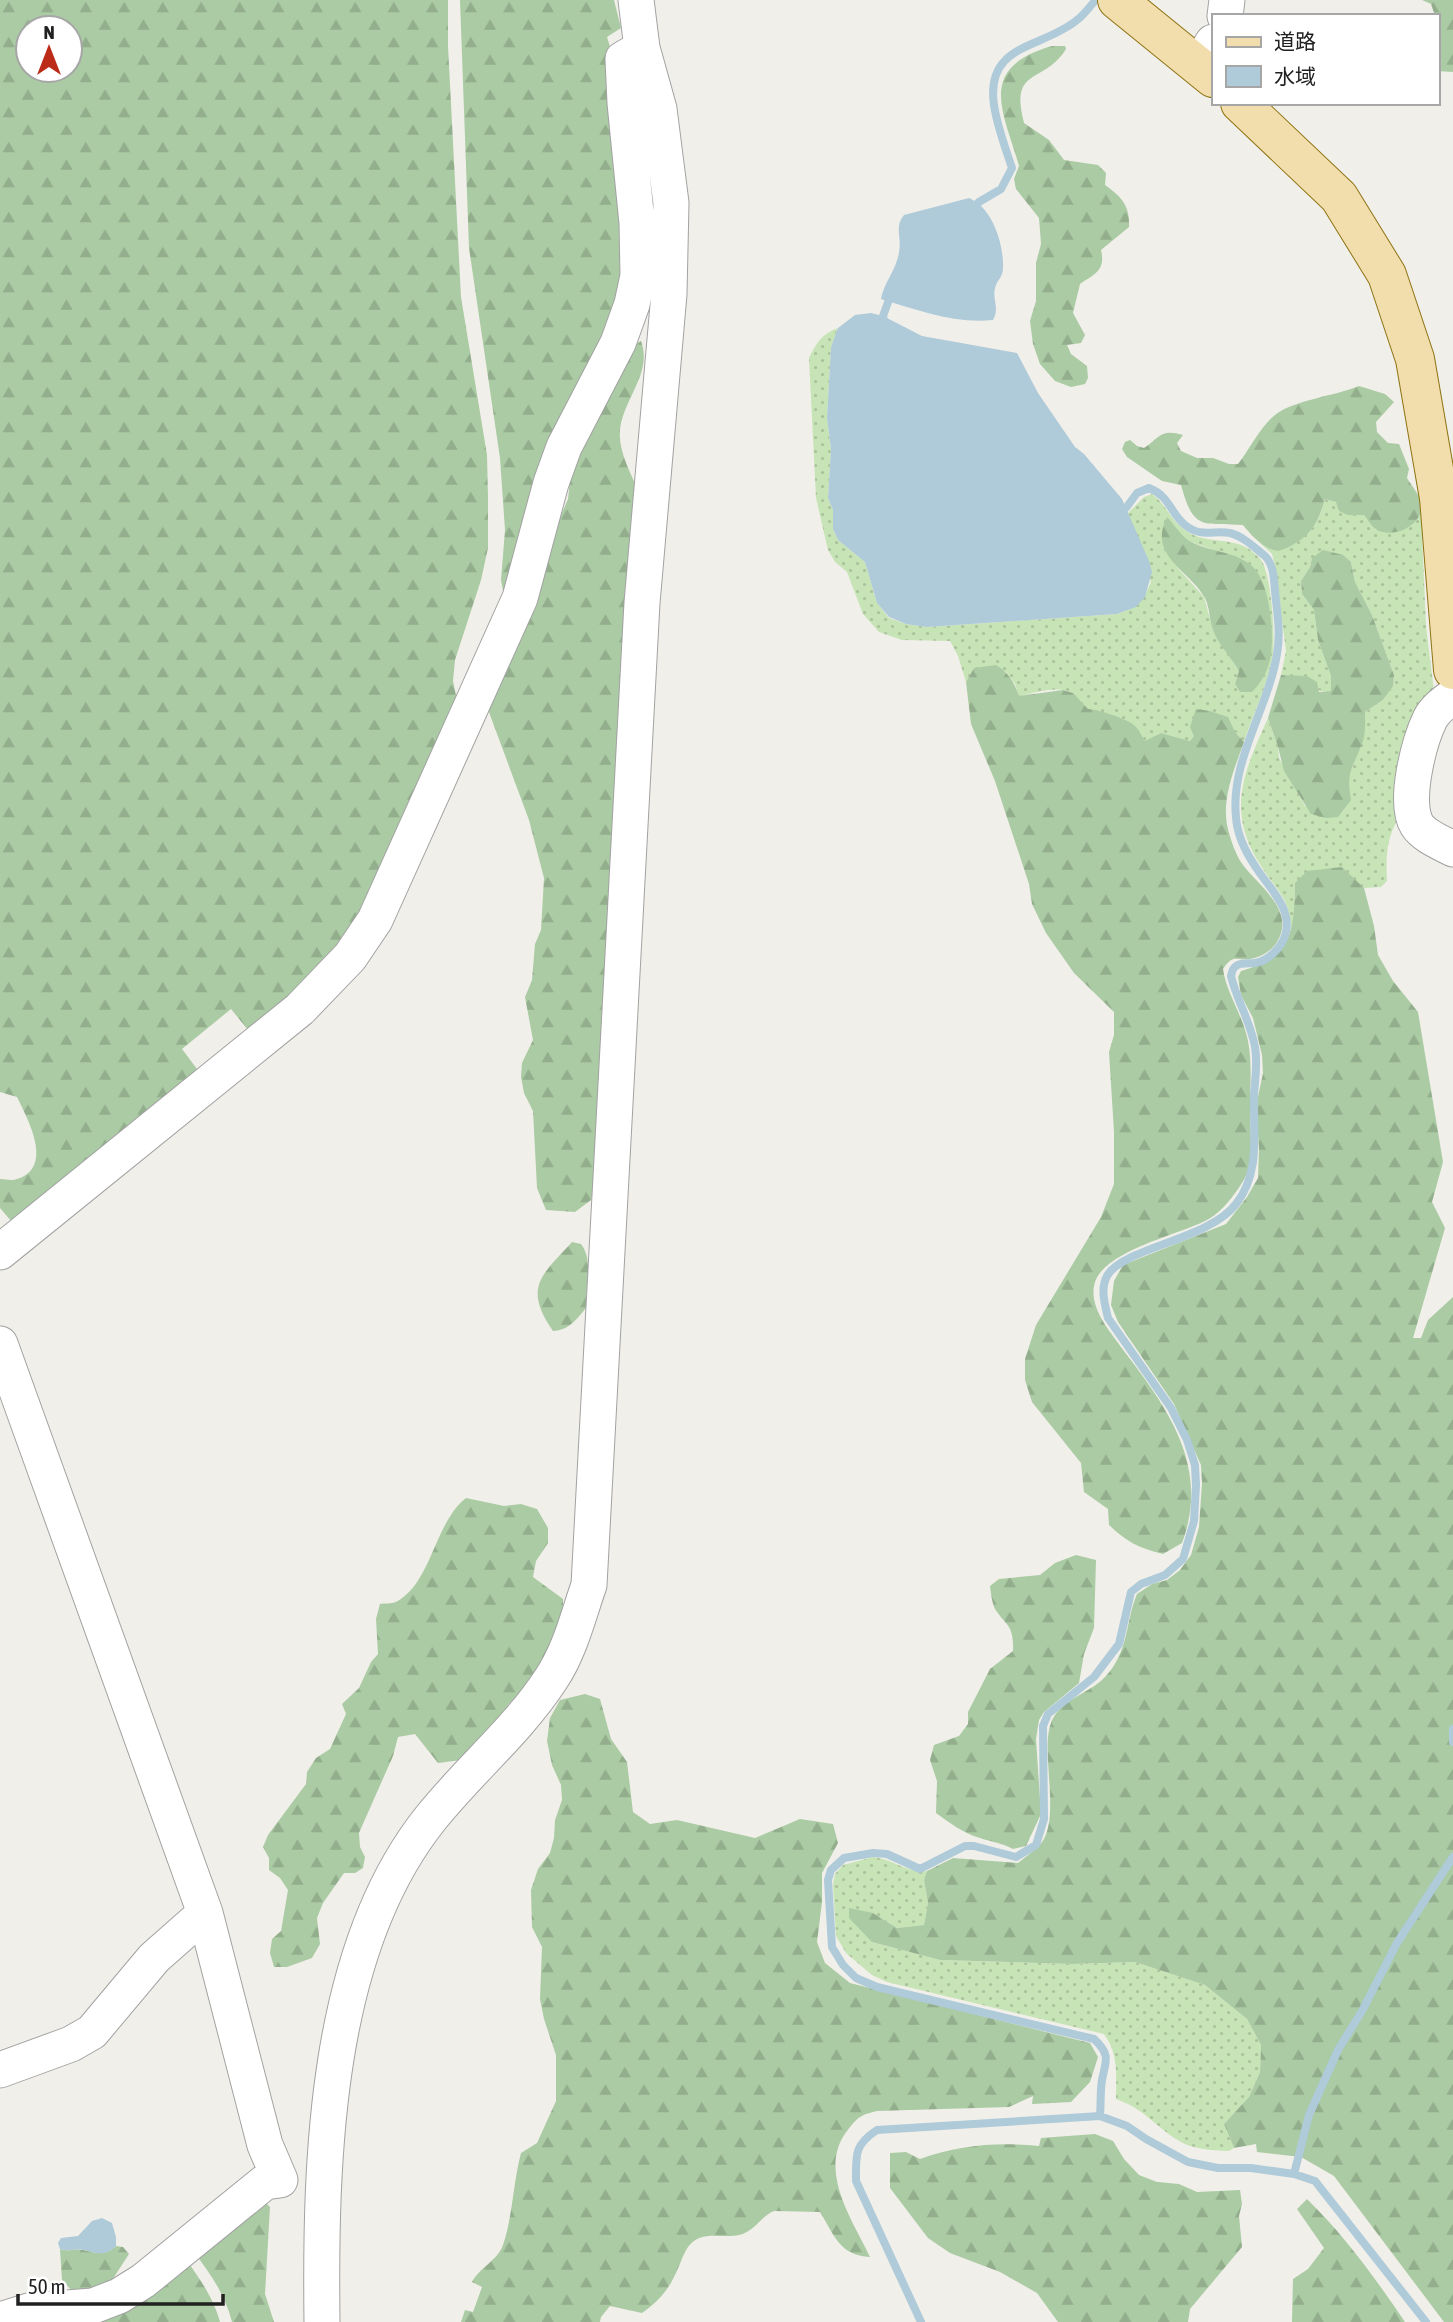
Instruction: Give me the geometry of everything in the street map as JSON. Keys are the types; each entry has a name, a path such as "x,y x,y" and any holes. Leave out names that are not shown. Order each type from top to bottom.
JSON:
{"main road":[{"path":"1121,3 1208,61"},
{"path":"1242,105 1339,197 1387,275 1415,359 1446,486 1453,670"}],"street":[{"path":"322,2322 321,2227 334,2072 355,1974 375,1914 405,1857 430,1819 518,1724 553,1677 570,1640 589,1585 642,603 669,294 671,203 659,109 642,48 636,0"},
{"path":"0,1252 300,1009 350,957 375,920 520,598 551,483 564,447 618,344 632,304 639,276 623,60 642,48"},
{"path":"1453,696 1437,708 1430,718 1413,774 1412,808 1417,826 1433,839 1453,849"},
{"path":"0,1344 205,1913 265,2145 280,2180 265,2182 120,2297 93,2306 29,2311 0,2320"},
{"path":"0,2070 71,2044 92,2032 154,1958 205,1913"}],"green space":[{"path":"0,0 448,0 461,297 487,455 488,498 488,548 481,580 455,660 453,681 459,710 370,917 253,1036 231,1009 182,1049 203,1077 18,1229 0,1208 0,1179 15,1180 28,1173 34,1164 36,1153 27,1117 17,1097 0,1092"},
{"path":"460,0 614,0 621,28 607,37 616,66 631,266 504,596 501,580 505,530 500,458 469,248"},
{"path":"1422,0 1453,0 1453,72 1439,71 1439,14 1434,14 1431,4"},
{"path":"1052,46 1065,46 1066,49 1048,68 1025,84 1021,92 1024,123 1049,140 1064,160 1098,165 1106,173 1105,185 1124,203 1129,220 1129,227 1101,250 1102,263 1098,271 1080,284 1073,313 1085,335 1081,343 1067,345 1071,354 1087,366 1088,378 1085,384 1071,387 1055,381 1040,364 1033,344 1030,321 1036,301 1036,263 1041,244 1039,218 1016,189 1014,179 1019,166 1002,109 1001,93 1004,79 1013,66 1028,55"},
{"path":"838,328 831,347 827,418 831,449 828,498 833,510 833,529 838,540 865,562 877,603 889,618 927,627 1117,614 1130,609 1142,600 1151,582 1128,513 1144,497 1152,494 1188,532 1203,538 1242,545 1261,560 1265,568 1272,609 1272,660 1244,742 1235,732 1194,736 1190,741 1161,733 1145,742 1133,726 1120,719 1089,710 1067,691 1046,690 1019,697 1015,684 1006,672 974,668 966,682 950,641 902,640 879,632 863,614 847,572 835,562 828,550 816,498 809,358 820,339","holes":["1190,542 1244,560 1240,692 1235,684 1239,671 1213,630 1204,597 1177,567"]},
{"path":"641,341 643,364 620,430 623,454 639,493 596,1178 591,1200 575,1212 546,1210 537,1188 533,1111 524,1093 521,1077 522,1063 533,1040 525,997 532,980 535,944 541,930 544,878 529,820 483,696 568,499 572,461 629,347"},
{"path":"1359,386 1385,394 1394,402 1376,422 1377,432 1388,443 1399,444 1409,469 1407,478 1421,502 1419,516 1409,527 1402,530 1386,533 1379,531 1364,515 1348,515 1339,511 1336,502 1325,499 1318,520 1301,540 1286,548 1273,550 1260,543 1243,525 1210,524 1196,518 1181,485 1162,481 1127,457 1122,449 1125,442 1130,440 1144,448 1165,433 1176,433 1183,435 1177,443 1181,451 1197,458 1213,458 1229,464 1238,464 1275,415 1304,402"},
{"path":"1325,499 1336,502 1348,515 1364,515 1376,530 1421,511 1426,626 1434,691 1399,817 1389,840 1387,881 1381,887 1364,888 1341,867 1295,883 1294,918 1291,928 1285,901 1261,866 1244,828 1242,792 1252,756 1268,718 1279,758 1305,806 1347,782 1362,740 1365,712 1383,700 1393,685 1394,675 1372,615 1355,582 1351,562 1312,558 1301,581 1302,594 1314,610 1318,640 1331,676 1331,692 1317,690 1295,678 1281,675 1286,651 1275,566 1272,554 1259,542 1270,549 1278,550 1297,542 1313,527"},
{"path":"1167,517 1189,541 1240,558 1259,575 1270,608 1272,644 1267,670 1252,692 1240,692 1235,684 1239,671 1215,635 1205,598 1166,552 1162,531"},
{"path":"1323,550 1343,555 1351,562 1355,582 1372,615 1394,675 1393,686 1383,700 1365,712 1364,738 1350,777 1351,800 1338,817 1326,818 1311,814 1284,771 1268,718 1281,675 1307,676 1317,682 1319,692 1331,691 1331,676 1318,640 1314,610 1302,594 1301,581 1312,558"},
{"path":"996,665 1010,678 1019,696 1063,690 1073,693 1088,709 1131,723 1145,741 1161,733 1190,741 1194,736 1190,727 1196,709 1228,717 1235,732 1244,742 1233,772 1226,804 1228,830 1240,861 1274,900 1282,920 1282,931 1269,951 1254,958 1232,959 1223,969 1250,1051 1251,1153 1244,1179 1215,1215 1124,1254 1099,1274 1094,1286 1095,1303 1102,1319 1168,1414 1187,1462 1191,1488 1190,1515 1182,1543 1163,1554 1134,1544 1109,1525 1108,1509 1084,1492 1081,1463 1032,1402 1025,1380 1025,1359 1036,1325 1101,1217 1114,1184 1109,1052 1114,1035 1114,1012 1074,973 1046,933 1032,904 1029,884 995,781 971,724 966,682 974,668"},
{"path":"1342,867 1364,888 1378,955 1393,981 1418,1012 1443,1162 1432,1202 1445,1228 1413,1338 1421,1338 1428,1320 1453,1297 1453,2322 1444,2322 1334,2176 1301,2157 1257,2152 1256,2144 1234,2148 1224,2124 1249,2097 1260,2072 1261,2045 1247,2019 1205,1985 1135,1962 1072,1964 940,1960 872,1942 849,1918 849,1908 873,1913 897,1928 924,1925 928,1903 924,1880 927,1871 953,1858 1018,1863 1039,1846 1046,1835 1049,1821 1048,1739 1054,1717 1066,1704 1098,1683 1113,1667 1123,1647 1137,1594 1152,1584 1167,1580 1180,1570 1191,1555 1199,1527 1201,1465 1174,1404 1118,1322 1111,1305 1114,1281 1123,1265 1226,1224 1258,1178 1256,1106 1263,1073 1262,1055 1253,1018 1241,995 1238,977 1241,971 1258,965 1281,950 1291,928 1295,883 1307,871"},
{"path":"572,1242 581,1244 587,1258 586,1308 568,1326 553,1331 539,1303 538,1292 544,1273"},
{"path":"466,1498 504,1506 521,1504 537,1509 548,1528 548,1543 536,1561 533,1577 563,1599 563,1617 544,1658 526,1686 509,1704 469,1759 438,1763 415,1734 398,1737 393,1756 359,1833 360,1847 365,1857 363,1868 355,1873 344,1873 323,1903 317,1918 320,1944 312,1958 287,1967 274,1967 270,1953 272,1939 281,1931 288,1890 280,1878 269,1870 269,1858 263,1847 268,1835 306,1784 307,1772 316,1758 330,1749 346,1714 342,1704 359,1688 371,1662 378,1654 376,1619 380,1604 396,1602 418,1581 447,1522"},
{"path":"1076,1555 1096,1560 1094,1628 1084,1654 1079,1683 1044,1712 1039,1720 1036,1739 1041,1814 1026,1846 1013,1849 968,1833 936,1813 937,1781 930,1760 934,1745 959,1736 968,1724 968,1712 990,1669 1013,1651 1011,1631 995,1609 990,1586 999,1579 1040,1575 1055,1563"},
{"path":"585,1694 600,1699 611,1739 627,1762 633,1812 650,1824 677,1820 755,1838 800,1819 833,1824 838,1843 822,1873 817,1942 825,1963 850,1983 1090,2043 1098,2057 1090,2082 1071,2102 1032,2104 1033,2096 1009,2107 877,2111 857,2120 839,2146 837,2179 847,2212 870,2257 851,2253 839,2243 820,2212 774,2211 739,2235 705,2236 693,2241 668,2288 642,2313 610,2306 600,2322 461,2322 465,2310 473,2312 482,2287 472,2282 503,2245 521,2153 537,2143 556,2101 556,2055 540,1999 542,1947 532,1927 531,1890 538,1869 550,1853 555,1820 562,1800 561,1785 552,1765 547,1741 550,1718 560,1700"},
{"path":"873,1857 913,1870 927,1871 924,1880 928,1903 924,1925 897,1928 873,1913 872,1942 940,1960 1072,1964 1135,1962 1205,1985 1247,2019 1261,2045 1260,2072 1249,2097 1224,2124 1234,2148 1222,2151 1188,2145 1134,2107 1116,2099 1114,2057 1104,2034 887,1982 872,1975 846,1953 836,1936 833,1885 835,1874 843,1865"},
{"path":"1095,2134 1113,2141 1124,2159 1139,2175 1157,2182 1179,2184 1197,2192 1240,2190 1242,2247 1190,2309 1188,2322 1058,2322 1037,2293 1000,2272 950,2253 928,2238 890,2188 890,2153 906,2152 920,2159 964,2148 1008,2144 1039,2146 1041,2138"},
{"path":"1307,2199 1359,2258 1405,2322 1292,2322 1293,2279 1308,2269 1324,2248 1297,2209"},
{"path":"263,2200 270,2207 265,2294 274,2322 232,2322 216,2284 193,2251"},
{"path":"116,2246 123,2247 129,2254 105,2291 73,2292 62,2280 60,2249 101,2253"},
{"path":"188,2262 211,2298 220,2322 96,2322"}],"water":[{"path":"969,198 984,209 990,218 999,238 1003,258 1003,271 995,288 996,312 993,320 950,318 881,299 898,258 899,224 904,215"},
{"path":"871,313 883,316 922,336 1017,353 1038,393 1075,447 1122,499 1152,572 1145,597 1136,607 1117,614 927,627 906,624 889,617 877,603 865,562 838,540 833,529 833,510 828,498 831,449 827,418 831,347 838,328 855,315"},
{"path":"102,2218 112,2223 116,2237 116,2246 108,2252 60,2249 58,2243 61,2238 78,2236 92,2221"}],"waterway":[{"path":"972,210 979,202 1001,189 1012,168 994,105 994,85 998,70 1019,50 1077,20 1096,0"},
{"path":"885,325 883,316 891,294"},
{"path":"1100,2116 1101,2085 1106,2058 1103,2049 1094,2039 877,1987 856,1978 843,1965 832,1947 828,1880 831,1870 844,1858 873,1853 887,1854 920,1869 965,1846 1016,1857 1036,1845 1044,1819 1043,1726 1048,1714 1094,1677 1119,1644 1131,1592 1141,1584 1165,1575 1183,1559 1194,1521 1195,1465 1187,1440 1171,1408 1108,1318 1104,1286 1107,1276 1116,1266 1147,1250 1207,1226 1223,1216 1236,1204 1249,1179 1254,1152 1256,1053 1231,976 1237,965 1260,962 1273,953 1283,941 1287,926 1283,908 1242,843 1237,824 1236,796 1244,755 1272,674 1278,646 1278,622 1272,568 1265,556 1249,543 1230,533 1191,529 1180,520 1161,495 1149,488 1137,493 1126,508 1117,509"},
{"path":"1453,1729 1453,1742"},
{"path":"1294,2174 1309,2115 1338,2050 1362,2011 1397,1943 1453,1857"},
{"path":"921,2322 856,2181 858,2151 869,2135 877,2130 1100,2116 1127,2126 1188,2162 1218,2168 1251,2168 1294,2174 1315,2181 1426,2322"}]}
